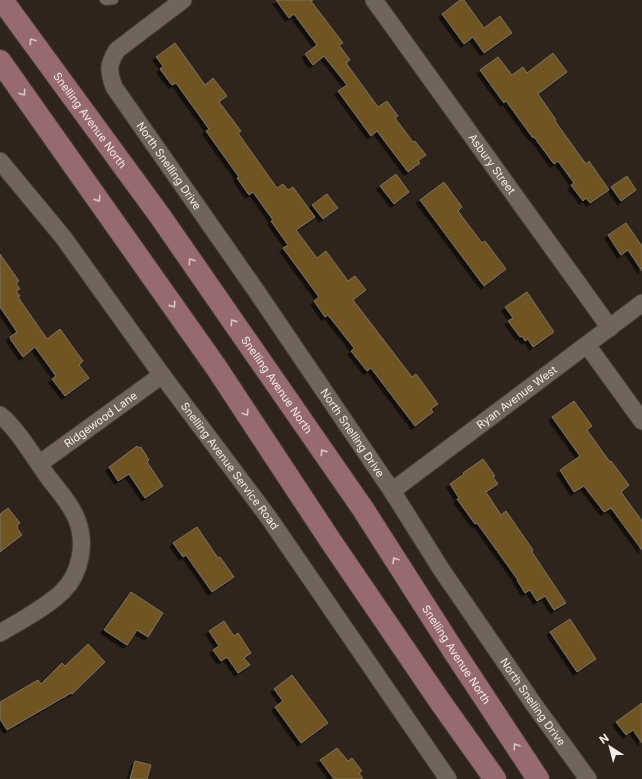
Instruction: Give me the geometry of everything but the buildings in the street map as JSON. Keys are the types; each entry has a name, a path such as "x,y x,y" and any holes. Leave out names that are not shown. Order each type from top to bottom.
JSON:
{"main road":[{"name":"Snelling Avenue North","path":"2,0 160,216 363,509 538,779"},
{"path":"0,61 216,366 330,540 439,700 495,779"}],"street":[{"name":"North Snelling Drive","path":"183,0 117,50 109,67 110,76 114,87 266,305 392,491 440,569 535,706 588,779"},
{"name":"Asbury Street","path":"374,0 610,328"},
{"name":"Snelling Avenue Service Road","path":"0,161 63,237 162,375 269,518 448,779"},
{"name":"Ryan Avenue West","path":"392,491 642,304"},
{"path":"587,345 642,421"},
{"name":"Ridgewood Lane","path":"39,464 162,375"},
{"path":"0,415 14,429 68,504 77,520 81,538 79,563 71,580 64,590 49,602 0,633"}],"lane":[{"path":"104,0 114,0"}]}
